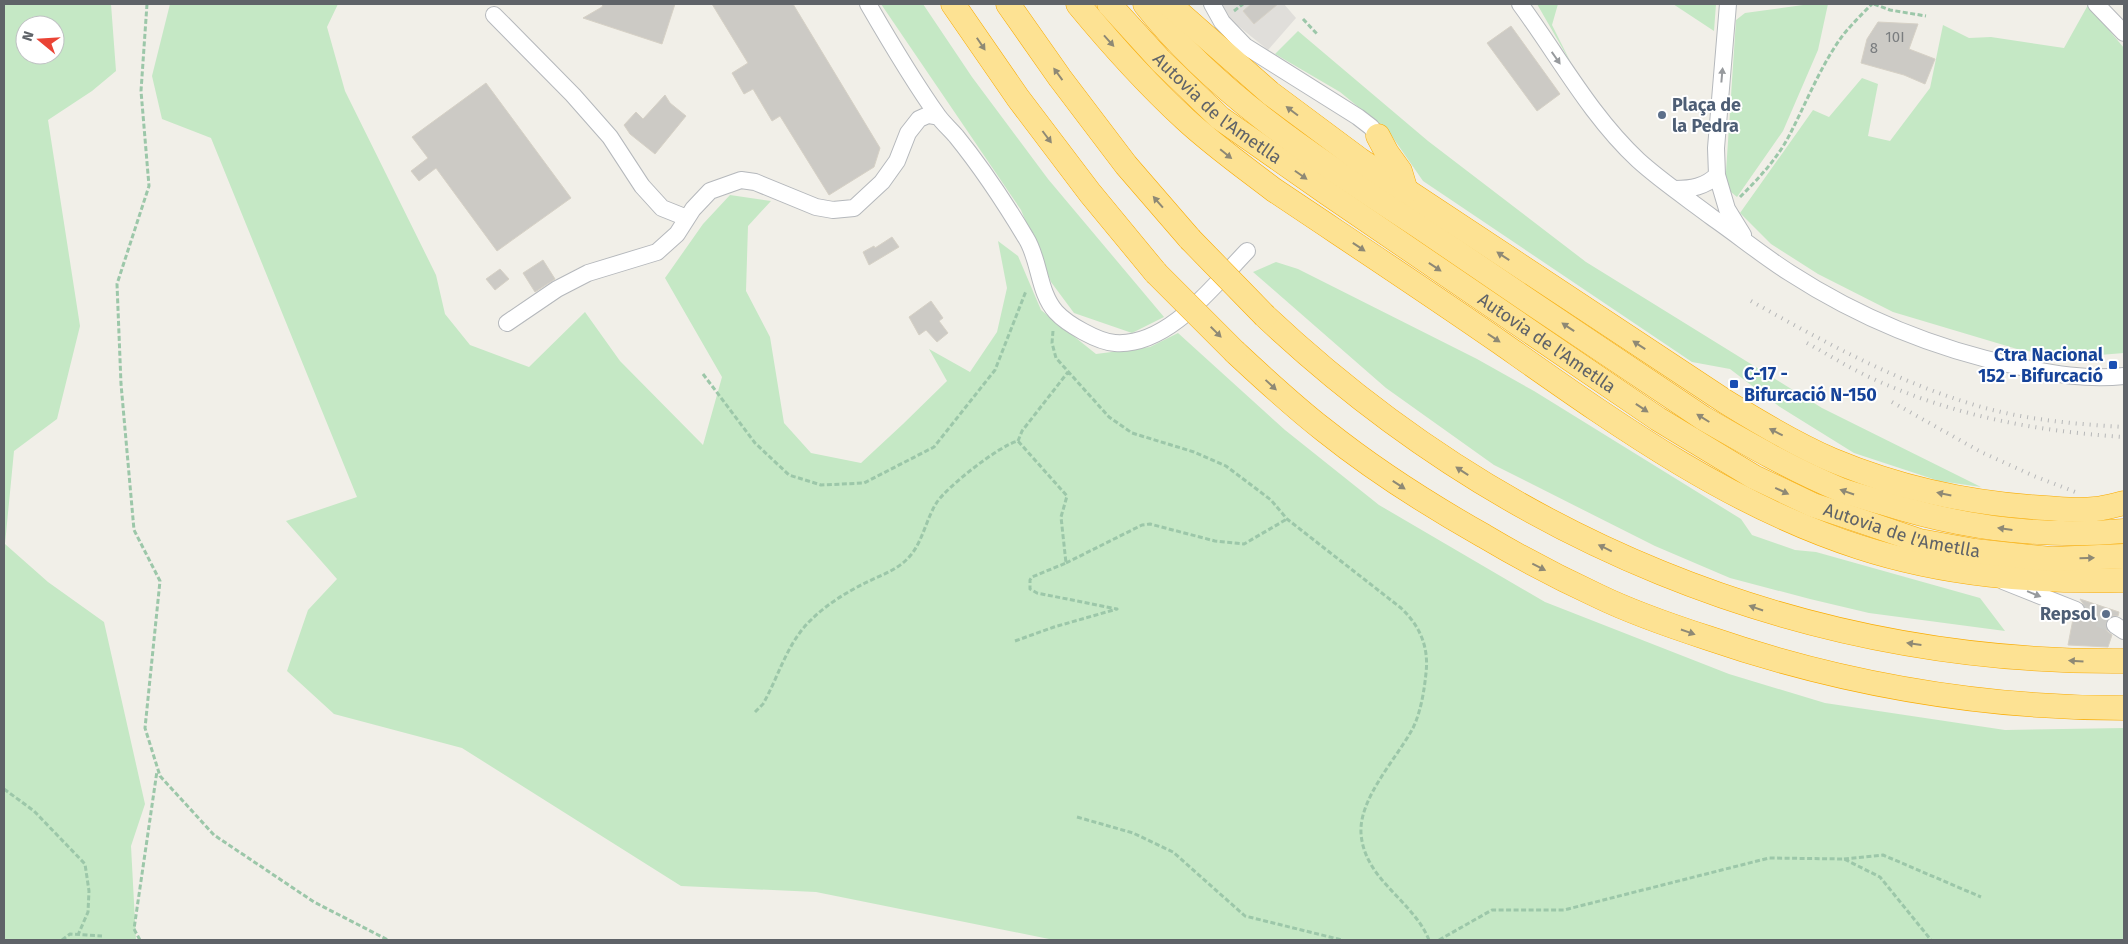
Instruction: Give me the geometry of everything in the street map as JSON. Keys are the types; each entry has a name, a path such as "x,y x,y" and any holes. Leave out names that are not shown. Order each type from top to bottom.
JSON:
{"highway":[{"path":"953,4 1018,98 1090,193 1156,273 1236,352 1324,431 1374,468 1440,511 1534,564 1600,597 1659,621 1754,654 1819,672 1887,686 1954,696 2014,703 2088,708 2124,708"},
{"path":"1008,4 1060,78 1126,165 1190,239 1265,316 1305,354 1400,429 1466,474 1564,529 1619,555 1685,583 1763,610 1830,628 1898,642 1962,652 2023,658 2124,661"},
{"path":"1078,4 1105,37 1159,94 1186,120 1230,157 1274,190 1554,382 1698,474 1793,522 1859,547 1916,562 1992,576 2044,580 2124,580"},
{"name":"Autovia de l'Ametlla","path":"1109,4 1160,60 1220,118 1326,193 1658,419 1754,477 1814,505 1920,541 1975,551 2051,559 2124,556"},
{"name":"Autovia de l'Ametlla","path":"1145,4 1164,28 1200,65 1316,158 1703,418 1792,467 1842,490 1908,511 1964,524 2053,533 2124,531"},
{"path":"1169,4 1270,94 1360,160 1771,430 1832,460 1872,475 1916,488 2010,506 2073,510 2096,509 2124,503"},
{"path":"1360,160 1374,148 1378,136"},
{"path":"1378,136 1400,171 1406,191"}],"street":[{"path":"868,4 939,117 956,136 999,195 1028,241 1046,295 1056,312 1074,326 1100,340 1114,343 1129,343 1146,338 1178,321 1247,251"},
{"path":"1212,4 1222,22 1245,46 1358,117 1372,127 1378,136"},
{"path":"1731,4 1716,148 1717,175 1727,209 1748,243"},
{"path":"2096,4 2124,33"},
{"path":"1526,8 1578,90 1608,127 1639,160 1675,189 1791,274 1838,301 1914,335 1979,357 2034,370 2086,377 2124,376"},
{"path":"494,15 574,95 610,137 642,186 662,208 687,218"},
{"path":"507,323 557,289 588,273 657,252 676,234 710,191 741,180 754,182 816,207 833,210 854,208 882,182 897,161 908,133 918,119 928,115 939,117"},
{"path":"1675,189 1690,189 1710,182 1717,175"},
{"path":"1706,212 1718,213 1727,209"},
{"path":"1992,576 2076,610"}],"path":[{"path":"147,4 141,91 149,186 117,284 121,384 134,530 160,581 145,728 160,776 214,836 314,902 388,940"},
{"path":"1727,209 1761,177 1779,152 1790,135 1805,101 1843,36 1873,4 1890,10 1926,16"},
{"path":"1303,19 1318,35"},
{"path":"703,374 755,443 789,475 821,485 864,483 934,447 995,370 1037,267"},
{"path":"1056,312 1052,334 1053,350 1056,358 1109,417 1132,433 1194,452 1226,466 1271,500 1287,519 1401,608 1410,616 1421,633 1427,657 1425,687 1421,706 1406,741 1373,791 1360,830 1361,841 1371,866 1411,911 1430,940"},
{"path":"1018,441 1022,431 1068,372"},
{"path":"1018,441 1067,496 1061,517 1066,563"},
{"path":"755,712 760,709 792,645 812,618 863,584 898,567 910,556 916,547 936,503 943,494 1010,442 1018,441"},
{"path":"1015,641 1117,609 1037,593 1030,589 1030,580 1032,577 1066,563 1142,525 1150,524 1215,541 1244,544 1287,519"},
{"path":"140,940 134,929 158,769"},
{"path":"4,789 34,811 85,864 89,891 88,912 78,935"},
{"path":"1077,817 1133,833 1173,852 1245,916 1342,940"},
{"path":"1439,940 1492,910 1564,910 1770,858 1844,859 1883,855 1980,897"},
{"path":"1844,859 1880,877 1931,940"},
{"path":"62,940 70,934 102,936"}],"shaded area":[{"path":"1211,4 1284,4 1296,18 1268,50"}],"green space":[{"path":"4,4 111,4 116,71 92,91 48,120 80,326 57,419 14,451 5,544 48,582 104,622 145,804 131,846 136,940 4,940"},
{"path":"170,4 338,4 327,27 345,91 436,275 445,314 470,345 529,367 585,312 620,361 703,445 722,377 665,278 703,224 730,195 771,201 748,226 746,291 770,337 784,423 811,453 861,463 947,381 929,349 970,372 997,332 1007,288 998,241 1018,256 1041,310 1096,354 1150,347 1178,333 1285,430 1379,505 1545,602 1729,674 1825,703 2005,730 2124,728 2124,940 1054,940 816,892 681,886 462,748 334,714 287,671 308,610 337,579 286,521 357,497 211,138 162,119 152,76"},
{"path":"881,4 923,4 972,77 1048,179 1164,317 1132,333 1074,313 1051,282 1021,210"},
{"path":"1537,4 1558,4 1552,25 1572,65"},
{"path":"1673,4 1716,4 1714,31"},
{"path":"1810,4 1828,4 1818,50 1783,131 1737,197 1725,187 1736,20 1745,13"},
{"path":"2088,5 2124,48 2124,353 2063,358 2017,349 1893,312 1818,274 1771,244 1740,213 1813,110 1829,117 1862,78 1878,84 1868,136 1890,141 1930,88 1943,25 1969,38 1991,37 2064,48"},
{"path":"1298,31 1428,141 1586,262 1822,408 1981,487 1939,481 1854,453 1780,407 1730,369 1692,362 1423,181 1389,132 1340,92 1275,54"},
{"path":"1276,262 1298,269 1477,359 1534,391 1741,519 1752,535 1795,550 1816,552 1980,598 2005,631 1869,613 1730,578 1655,546 1494,465 1386,388 1253,272"}],"building":[{"path":"603,4 675,4 662,44 583,18 602,7"},
{"path":"712,4 793,4 880,148 874,167 829,195 780,116 772,121 753,89 744,94 732,73 748,63"},
{"path":"1251,4 1278,4 1254,24 1243,11"},
{"path":"1878,22 1918,24 1909,49 1935,59 1925,84 1904,75 1861,63 1867,39"},
{"path":"1511,26 1560,94 1537,111 1487,43"},
{"path":"486,83 571,198 497,251 436,168 419,181 411,171 428,158 412,137"},
{"path":"665,95 670,103 686,116 655,154 630,134 624,125 636,112 643,119"},
{"path":"892,237 899,247 869,265 863,252 874,246 875,248"},
{"path":"543,260 555,279 535,292 523,273"},
{"path":"500,269 509,279 495,290 486,279"},
{"path":"931,301 943,318 939,321 948,333 937,342 926,330 919,335 909,317"},
{"path":"2080,599 2119,612 2118,616 2111,616 2107,619 2105,624 2106,630 2112,635 2108,647 2068,645 2073,619 2082,618 2085,613 2086,608"}],"tunnel":[{"path":"2076,610 2115,625"}],"railway":[{"path":"1751,301 1862,360 1948,396 1996,411 2032,418 2124,427"},
{"path":"1807,343 1867,376 1898,390 1961,411 2025,425 2124,437"},
{"path":"1892,402 1981,452 2078,493"}],"place":[{"name":"Plaça de la Pedra","path":"1662,115"},
{"name":"Ctra Nacional 152 - Bifurcació","path":"2113,365"},
{"name":"C-17 - Bifurcació N-150","path":"1734,384"},
{"name":"Repsol","path":"2106,614"}]}
